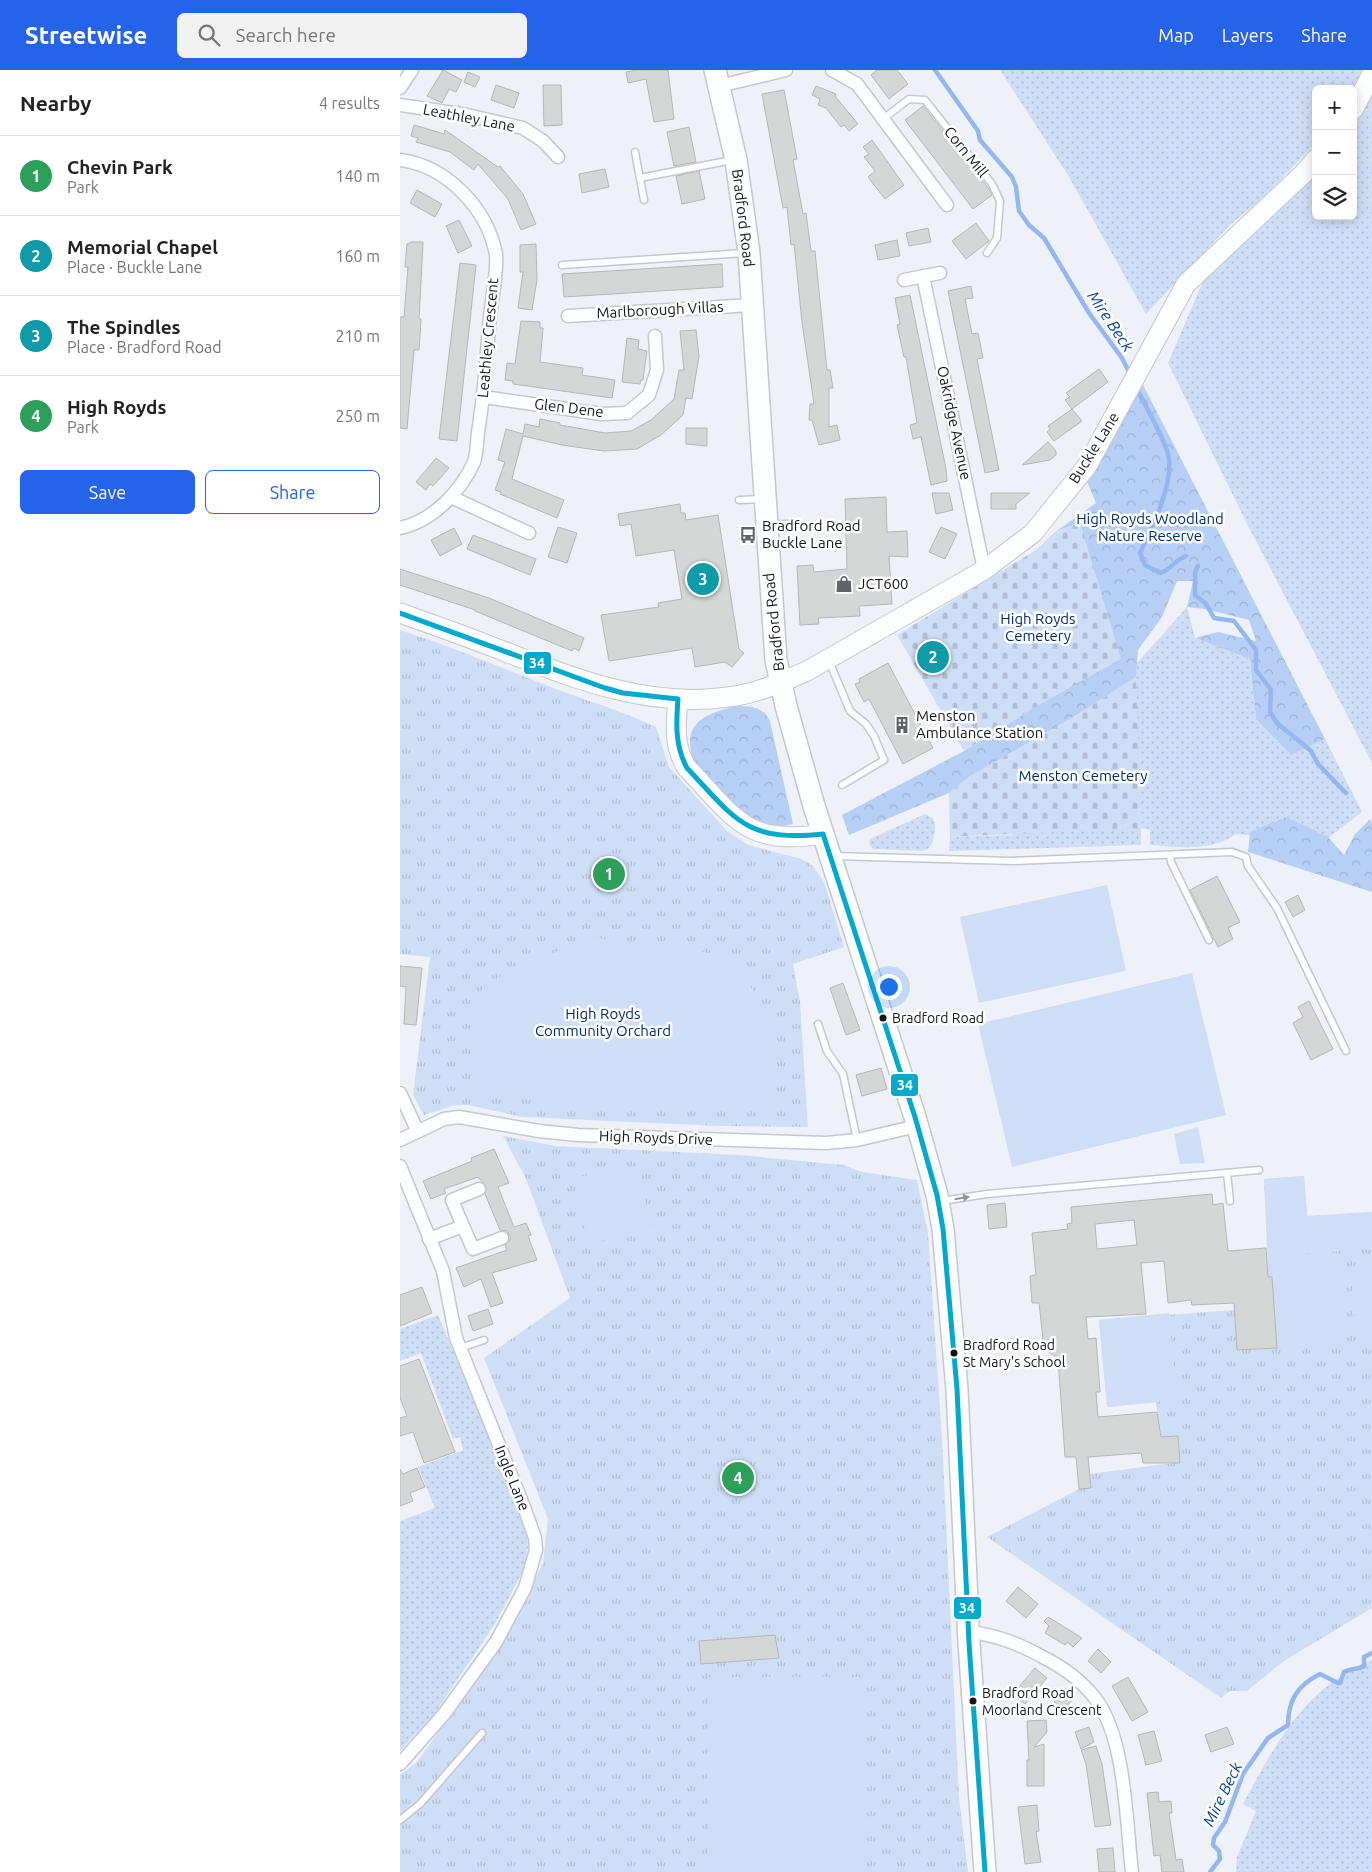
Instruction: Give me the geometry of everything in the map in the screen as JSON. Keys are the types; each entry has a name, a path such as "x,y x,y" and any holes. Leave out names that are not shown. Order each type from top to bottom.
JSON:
{"main road":[{"name":"Bradford Road","path":"717,78 736,160 749,253 774,647 781,683 823,834 917,1126 938,1201 943,1229 957,1389 969,1632 984,1872"}],"street":[{"path":"400,88 412,70"},
{"path":"717,78 786,70"},
{"path":"832,70 857,84 947,205"},
{"path":"1357,102 1372,74"},
{"name":"Leathley Lane","path":"400,105 467,115 523,128 543,141 558,157"},
{"name":"Leathley Crescent","path":"400,160 443,175 470,200 486,226 496,256 484,396 474,461 451,498 431,514 400,528"},
{"name":"Buckle Lane","path":"400,613 605,688 678,699 730,697 781,683 828,660 984,570 1033,533 1087,466 1127,396 1162,326 1186,284 1312,164"},
{"path":"904,280 940,272"},
{"name":"Oakridge Avenue","path":"923,276 984,570"},
{"name":"Marlborough Villas","path":"568,316 752,305"},
{"name":"Glen Dene","path":"484,396 602,414 627,413 649,395 657,370 656,336"},
{"path":"451,498 529,533"},
{"path":"678,699 676,733 680,758 687,768 738,821 768,836 795,838 823,834"},
{"path":"400,1093 417,1130"},
{"name":"High Royds Drive","path":"400,1140 417,1130 444,1119 459,1117 539,1131 578,1135 826,1143 857,1140 917,1126"},
{"name":"Ingle Lane","path":"400,1166 443,1271 452,1322 460,1348 524,1507 535,1538 536,1550 525,1588 496,1642 444,1714 400,1764"},
{"path":"479,1189 452,1200 462,1226 473,1249 502,1238"},
{"path":"429,1239 462,1226"},
{"path":"969,1632 988,1634 1013,1641 1051,1661 1073,1676 1096,1699 1118,1751 1132,1872"}],"lane":[{"name":"Corn Mill","path":"883,119 909,99 925,100 992,184 1000,201 998,238 987,253"},
{"path":"636,152 644,200"},
{"path":"640,178 736,160"},
{"path":"562,265 749,253"},
{"path":"739,500 764,499"},
{"path":"766,525 787,524"},
{"path":"828,660 850,711 866,724 874,736 884,760 842,785"},
{"path":"830,856 1013,861 1232,852 1246,857 1248,866 1277,908 1346,1050"},
{"path":"1170,855 1171,862 1209,940"},
{"path":"818,1024 827,1052 843,1074 857,1140"},
{"path":"938,1201 987,1194 1259,1170"},
{"path":"1227,1173 1230,1201"},
{"path":"460,1348 484,1340"},
{"path":"400,1820 420,1804 482,1733"}],"green space":[{"path":"1000,70 1363,70 1355,85 1312,85 1312,147 1265,196 1229,226 1146,314 1069,177"},
{"path":"1372,88 1372,763 1248,526 1168,363 1207,272 1312,176 1312,220 1357,220 1357,114"},
{"name":"High Royds Woodland Nature Reserve","path":"1142,383 1325,739 1291,755 1256,719 1250,659 1195,638 1218,632 1256,641 1249,620 1205,609 1187,607 1193,581 1177,581 1162,617 1138,650 1136,677 1072,718 969,777 949,793 849,835 842,815 964,751 1030,710 1079,523 1055,532 1096,503 1086,479"},
{"name":"High Royds Cemetery","path":"1080,523 1121,659 1030,710 964,751 897,635 1036,550 1055,532"},
{"path":"1187,607 1195,638 1250,659 1256,719 1291,755 1325,739 1362,812 1323,842 1236,834 1217,844 1206,846 1150,845 1150,830 1141,828 1141,845 949,851 950,837 1012,835 1136,677 1137,663"},
{"path":"400,630 455,649 656,727 669,767 727,831 748,845 802,859 813,866 824,882 844,947 793,964 800,1002 808,1127 719,1126 522,1117 468,1105 455,1105 424,1115 413,1095 430,957 400,954"},
{"name":"Menston Cemetery","path":"1136,677 1141,828 950,837 949,793 969,777 1072,718"},
{"path":"737,706 756,708 764,713 770,721 793,824 776,828 749,820 693,759 690,746 691,736 699,721 716,712"},
{"path":"925,814 933,818 935,826 934,838 928,849 922,851 873,849 869,844 870,839"},
{"path":"1286,817 1328,837 1344,855 1355,834 1370,819 1372,823 1372,892 1248,852 1250,832"},
{"path":"1107,885 1126,971 979,1003 960,917"},
{"name":"High Royds Community Orchard","path":"591,937 730,956 771,1018 771,1107 567,1106 475,1092 472,1051 479,992 497,978"},
{"path":"1192,973 1226,1115 1012,1167 978,1024"},
{"path":"1198,1127 1205,1163 1180,1164 1174,1134"},
{"path":"503,1136 555,1146 740,1155 843,1165 862,1172 917,1180 928,1233 942,1437 959,1797 968,1872 400,1872 400,1775 417,1762 508,1633 543,1563 548,1519 484,1358 570,1298 526,1179"},
{"path":"640,1167 651,1232 588,1243 577,1177"},
{"path":"1304,1176 1307,1216 1372,1212 1372,1608 1284,1661 1247,1691 1230,1691 1221,1698 987,1537 1079,1489 1091,1488 1090,1474 1180,1462 1178,1436 1161,1437 1156,1402 1107,1407 1099,1320 1234,1310 1237,1350 1277,1348 1272,1277 1268,1277 1264,1179"},
{"path":"1304,1176 1307,1216 1372,1212 1372,1249 1269,1256 1264,1179"},
{"path":"1339,1253 1347,1344 1277,1348 1271,1258"},
{"path":"1372,1268 1372,1343 1356,1344 1351,1269"},
{"path":"1169,1313 1177,1400 1107,1407 1099,1320"},
{"path":"438,1315 526,1528 528,1547 524,1569 495,1624 435,1713 400,1751 400,1521 435,1508 418,1467 463,1450 460,1437 453,1439 421,1353 400,1361 400,1329"},
{"path":"1372,1659 1372,1872 1236,1872 1237,1857 1256,1811 1243,1804 1286,1730 1308,1704 1326,1687"},
{"path":"708,1677 861,1677 862,1872 708,1872"}],"building":[{"path":"443,70 462,80 456,92 449,89 442,103 427,96"},
{"path":"668,70 674,119 654,122 646,79 628,83 626,72"},
{"path":"877,70 897,70 908,84 889,99 871,75"},
{"path":"468,72 480,77 475,87 464,82"},
{"path":"496,85 519,93 514,108 491,100"},
{"path":"543,85 561,85 562,125 544,126"},
{"path":"816,86 836,94 835,96 858,124 849,131 844,125 841,127 826,108 818,105 820,99 812,95"},
{"path":"784,90 797,159 793,160 803,214 806,213 811,251 815,251 827,370 830,370 833,388 829,388 829,427 837,425 840,440 819,445 812,420 809,420 810,404 814,404 802,322 794,244 791,245 787,207 783,208 762,94"},
{"path":"923,106 992,195 973,209 905,120"},
{"path":"414,125 444,134 445,130 498,167 500,166 523,194 536,224 521,230 508,199 478,164 474,170 450,152 416,142 418,138 411,136"},
{"path":"689,127 696,162 674,166 667,132"},
{"path":"872,140 904,185 885,199 868,177 875,171 864,157 869,154 863,147"},
{"path":"605,169 609,187 582,193 579,174"},
{"path":"699,171 705,199 682,204 676,176"},
{"path":"417,190 442,204 435,217 410,203"},
{"path":"459,220 472,246 458,253 446,226"},
{"path":"976,223 989,241 966,259 952,241"},
{"path":"928,228 931,242 909,246 906,233"},
{"path":"897,240 900,256 878,260 875,245"},
{"path":"423,242 419,319 421,319 419,350 414,350 407,429 400,428 400,317 404,317 408,267 405,267 407,244"},
{"path":"536,244 537,280 532,310 518,308 523,272 520,272 520,245"},
{"path":"460,263 476,265 457,441 439,439"},
{"path":"722,264 723,287 564,297 562,274"},
{"path":"971,286 973,298 965,299 972,334 978,333 983,358 977,359 999,470 985,473 948,291"},
{"path":"910,295 946,469 947,481 931,485 921,437 913,439 910,425 917,423 906,357 904,357 897,325 900,324 895,298"},
{"path":"521,321 540,322 540,328 543,328 540,362 583,368 582,375 615,380 612,398 513,384 513,381 505,380 507,363 515,364"},
{"path":"696,330 699,356 692,399 686,398 683,415 661,435 637,449 604,451 562,445 523,436 512,479 564,500 557,518 500,494 501,492 495,490 505,462 498,460 506,429 523,434 525,424 539,427 540,419 560,423 560,425 605,433 631,431 651,420 674,399 679,370 684,370 680,331"},
{"path":"627,338 639,340 638,349 647,351 643,380 641,380 640,384 622,382"},
{"path":"1099,369 1108,382 1072,409 1065,400 1070,397 1066,393"},
{"path":"1072,409 1082,421 1054,441 1047,432 1050,429 1048,426"},
{"path":"686,428 707,428 707,446 686,444"},
{"path":"1048,442 1056,451 1056,455 1050,460 1022,465"},
{"path":"436,458 449,468 433,486 430,484 426,490 416,482"},
{"path":"932,493 949,493 953,510 936,514"},
{"path":"991,493 1030,493 1016,504 1016,509 991,509"},
{"path":"886,497 887,532 907,531 908,557 889,556 892,604 859,606 860,616 818,618 819,624 800,625 797,566 813,565 814,572 847,569 845,499"},
{"path":"680,504 681,513 685,513 686,520 718,515 739,649 744,653 732,667 725,662 695,667 692,648 609,661 601,615 659,607 658,603 682,599 674,550 636,556 631,524 620,526 618,514"},
{"path":"558,527 577,533 567,563 548,557"},
{"path":"941,527 957,534 945,559 929,552"},
{"path":"454,528 462,544 440,556 431,540"},
{"path":"473,535 536,559 530,575 467,549"},
{"path":"400,569 489,598 584,638 579,651 574,648 572,651 475,610 400,585"},
{"path":"939,646 945,658 927,668 921,657"},
{"name":"Menston Ambulance Station","path":"888,663 933,748 903,764 869,699 864,702 855,684 860,682 859,679"},
{"path":"1217,876 1240,922 1228,928 1233,939 1218,947 1190,890"},
{"path":"1298,895 1305,910 1293,917 1285,902"},
{"path":"400,966 422,968 416,1025 404,1024 406,987 400,986"},
{"path":"843,983 860,1030 846,1035 830,988"},
{"path":"1309,1001 1333,1049 1311,1060 1293,1023 1303,1017 1298,1007"},
{"path":"881,1068 887,1089 862,1096 856,1075"},
{"path":"494,1149 509,1183 498,1187 514,1227 526,1223 531,1235 528,1236 537,1260 492,1273 503,1303 491,1307 481,1279 464,1287 456,1268 507,1250 505,1245 510,1240 510,1236 507,1231 500,1230 485,1194 486,1186 478,1177 444,1189 446,1193 431,1199 423,1181 472,1161 471,1158"},
{"path":"1212,1194 1213,1205 1223,1203 1228,1251 1266,1248 1268,1277 1272,1277 1277,1348 1237,1350 1234,1303 1192,1305 1191,1300 1168,1303 1164,1261 1141,1263 1146,1314 1086,1317 1088,1339 1096,1338 1100,1392 1096,1392 1098,1417 1157,1412 1161,1437 1178,1436 1180,1463 1143,1463 1141,1453 1088,1457 1091,1488 1079,1489 1076,1457 1065,1457 1058,1358 1044,1349 1039,1303 1032,1303 1030,1276 1036,1275 1032,1233 1068,1229 1067,1224 1072,1223 1071,1207","holes":["1134,1220 1137,1245 1097,1249 1095,1224"]},
{"path":"1005,1203 1007,1227 989,1229 987,1205"},
{"path":"422,1287 432,1313 400,1326 400,1295"},
{"path":"488,1309 493,1324 473,1331 468,1316"},
{"path":"419,1359 455,1452 424,1463 413,1432 400,1436 400,1418 407,1416 400,1398 400,1366"},
{"path":"417,1468 425,1487 410,1493 413,1501 400,1506 400,1469 403,1474"},
{"path":"1018,1587 1038,1604 1026,1618 1006,1601"},
{"path":"1048,1617 1082,1638 1073,1647 1067,1642 1065,1645 1045,1633 1049,1626 1044,1621"},
{"path":"775,1635 779,1658 701,1664 699,1641"},
{"path":"1098,1649 1111,1662 1101,1673 1088,1661"},
{"path":"1035,1668 1047,1678 1025,1704 1013,1694"},
{"path":"1128,1677 1148,1712 1132,1721 1112,1686"},
{"path":"1066,1688 1075,1696 1064,1710 1054,1702"},
{"path":"1046,1720 1047,1732 1034,1747 1044,1744 1044,1786 1027,1786 1027,1760 1029,1760 1027,1721"},
{"path":"1089,1727 1094,1742 1081,1749 1075,1732"},
{"path":"1227,1727 1234,1744 1211,1752 1205,1735"},
{"path":"1154,1731 1162,1761 1146,1765 1138,1735"},
{"path":"1096,1746 1102,1764 1111,1825 1095,1827 1086,1764 1081,1750"},
{"path":"1158,1792 1159,1802 1171,1801 1172,1813 1169,1813 1176,1860 1182,1859 1184,1872 1162,1872 1160,1855 1154,1856 1147,1793"},
{"path":"1037,1805 1039,1831 1036,1832 1041,1862 1025,1864 1018,1807"},
{"path":"1113,1848 1115,1872 1099,1872 1097,1849"}],"waterway":[{"name":"Mire Beck","path":"935,70 978,131 980,140 1012,177 1016,187 1019,211 1029,225 1044,238 1089,313 1122,358 1131,376"},
{"name":"Mire Beck","path":"1136,387 1162,438 1168,454 1169,465 1168,478 1161,505 1140,553 1145,565 1160,573 1186,556"},
{"name":"Mire Beck","path":"1198,566 1195,572 1195,595 1206,604 1214,618 1234,621 1256,650 1256,670 1271,690 1270,712 1277,723 1311,751 1318,764 1346,793"},
{"name":"Mire Beck","path":"1210,1872 1220,1859 1219,1851 1213,1845 1214,1838 1225,1822 1243,1774 1268,1738 1288,1725 1292,1701 1300,1688 1320,1674 1340,1683 1344,1672 1364,1666 1364,1657 1372,1653"}],"transit line":[{"name":"34","path":"400,613 605,688 623,693 678,699"},
{"name":"34","path":"678,699 677,735 683,760 687,768 731,814 744,824 776,834 797,836 823,834"},
{"name":"34","path":"823,834 915,1117 937,1195 943,1229 957,1389 969,1643 985,1872"}],"place":[{"name":"Bradford Road Buckle Lane","path":"748,535"},
{"name":"The Spindles","path":"703,579"},
{"name":"JCT600","path":"844,584"},
{"name":"Memorial Chapel","path":"933,657"},
{"name":"Menston Ambulance Station","path":"902,725"},
{"name":"Chevin Park","path":"609,874"},
{"name":"Bradford Road","path":"883,1018"},
{"name":"Bradford Road St Mary's School","path":"954,1353"},
{"name":"High Royds","path":"738,1478"},
{"name":"Bradford Road Moorland Crescent","path":"973,1701"}]}
